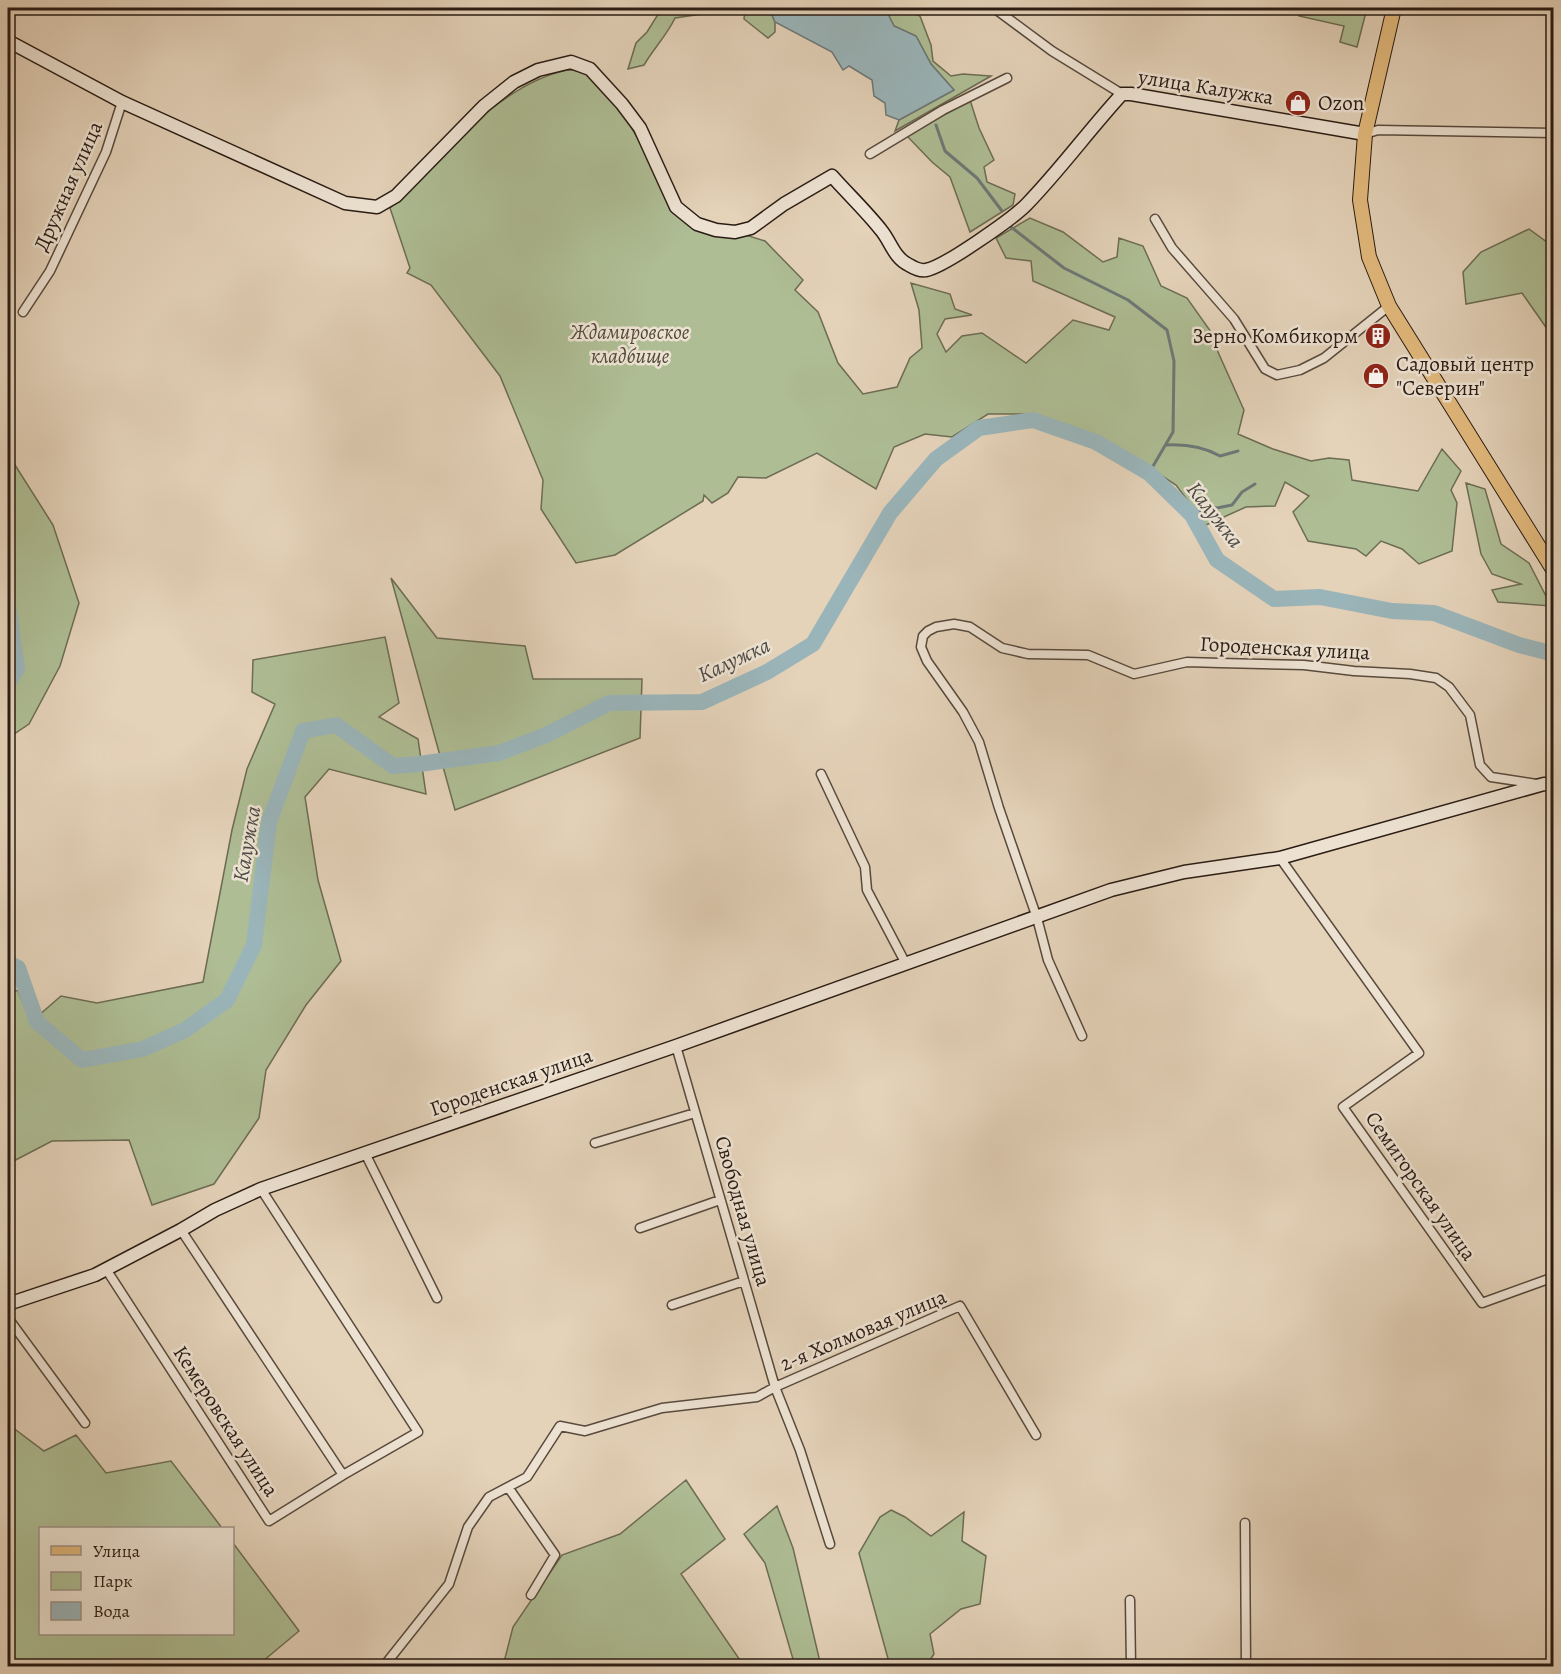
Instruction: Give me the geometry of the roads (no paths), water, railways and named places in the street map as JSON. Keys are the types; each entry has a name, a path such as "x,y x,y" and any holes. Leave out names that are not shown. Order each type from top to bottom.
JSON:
{"main road":[{"path":"1394,8 1365,134 1360,200 1369,257 1389,306 1554,571"}],"street":[{"name":"улица Калужка","path":"994,8 1052,51 1122,94 1365,134"},
{"path":"8,42 122,102 345,203 377,207 396,196 484,106 514,82 538,70 571,62 590,69 622,104 640,128 676,207 697,224 716,230 735,232 751,228 784,204 832,176 883,232 895,254 906,264 927,270 952,258 1024,208 1089,129 1122,94"},
{"path":"870,154 943,110 1007,78"},
{"name":"Дружная улица","path":"23,312 50,272 106,152 122,102"},
{"path":"1365,134 1378,130 1554,133"},
{"path":"1155,219 1172,248 1234,319 1264,369 1277,375 1300,370 1324,358 1389,306"},
{"name":"Городенская улица","path":"1082,1036 1048,960 1037,918 979,742 963,712 927,661 921,647 923,636 928,631 954,624 970,627 1002,648 1028,654 1089,655 1134,674 1187,662 1304,665 1436,678 1449,687 1470,715 1480,765 1491,777 1549,785"},
{"path":"821,774 865,867 867,890 906,964"},
{"name":"Городенская улица","path":"8,1304 95,1275 215,1210 261,1189 676,1046 1121,888 1184,872 1280,858 1549,785"},
{"name":"Семигорская улица","path":"1280,858 1419,1053 1343,1107 1482,1303 1554,1277"},
{"name":"Свободная улица","path":"676,1046 775,1387 800,1450 830,1544"},
{"path":"596,1143 695,1113"},
{"path":"365,1154 437,1298"},
{"name":"Кемеровская улица","path":"106,1269 269,1521 418,1432 261,1189"},
{"path":"640,1228 720,1200"},
{"path":"181,1230 343,1475"},
{"path":"672,1305 744,1281"},
{"name":"2-я Холмовая улица","path":"775,1387 960,1306 1036,1435"},
{"path":"8,1318 85,1423"},
{"path":"384,1666 449,1584 468,1527 489,1497 526,1477 560,1426 585,1431 662,1408 757,1397 775,1387"},
{"path":"508,1487 555,1555 531,1595"},
{"path":"1245,1523 1246,1666"},
{"path":"1130,1600 1131,1666"}],"water":[{"path":"769,8 885,8 894,26 916,36 931,64 954,90 899,120 886,115 885,103 874,96 872,80 849,66 843,70 832,52 775,22"}],"waterway":[{"path":"936,125 945,151 977,178 1002,211"},
{"path":"1011,227 1064,268 1128,300 1167,330 1174,361 1173,432 1149,473"},
{"name":"Калужка","path":"8,963 18,968 37,1022 82,1060 143,1049 185,1030 227,1000 254,945 269,822 303,731 336,725 393,766 499,753 546,735 609,703 702,702 767,672 813,644 890,513 936,459 979,428 1033,420 1096,442 1149,473 1192,515 1217,560 1274,599 1320,597 1392,611 1434,613 1519,645 1554,654"},
{"path":"1166,445 1194,447 1220,456 1238,451"},
{"path":"1192,515 1206,507 1217,508 1232,505 1242,492 1255,484"},
{"name":"Калужка","path":"8,604 17,669 8,683"}],"place":[{"name":"Ozon","path":"1298,103"},
{"name":"Зерно Комбикорм","path":"1378,336"},
{"name":"Садовый центр \"Северин\"","path":"1376,376"}],"park label":[{"name":"Ждамировское кладбище","path":"630,344"}]}
